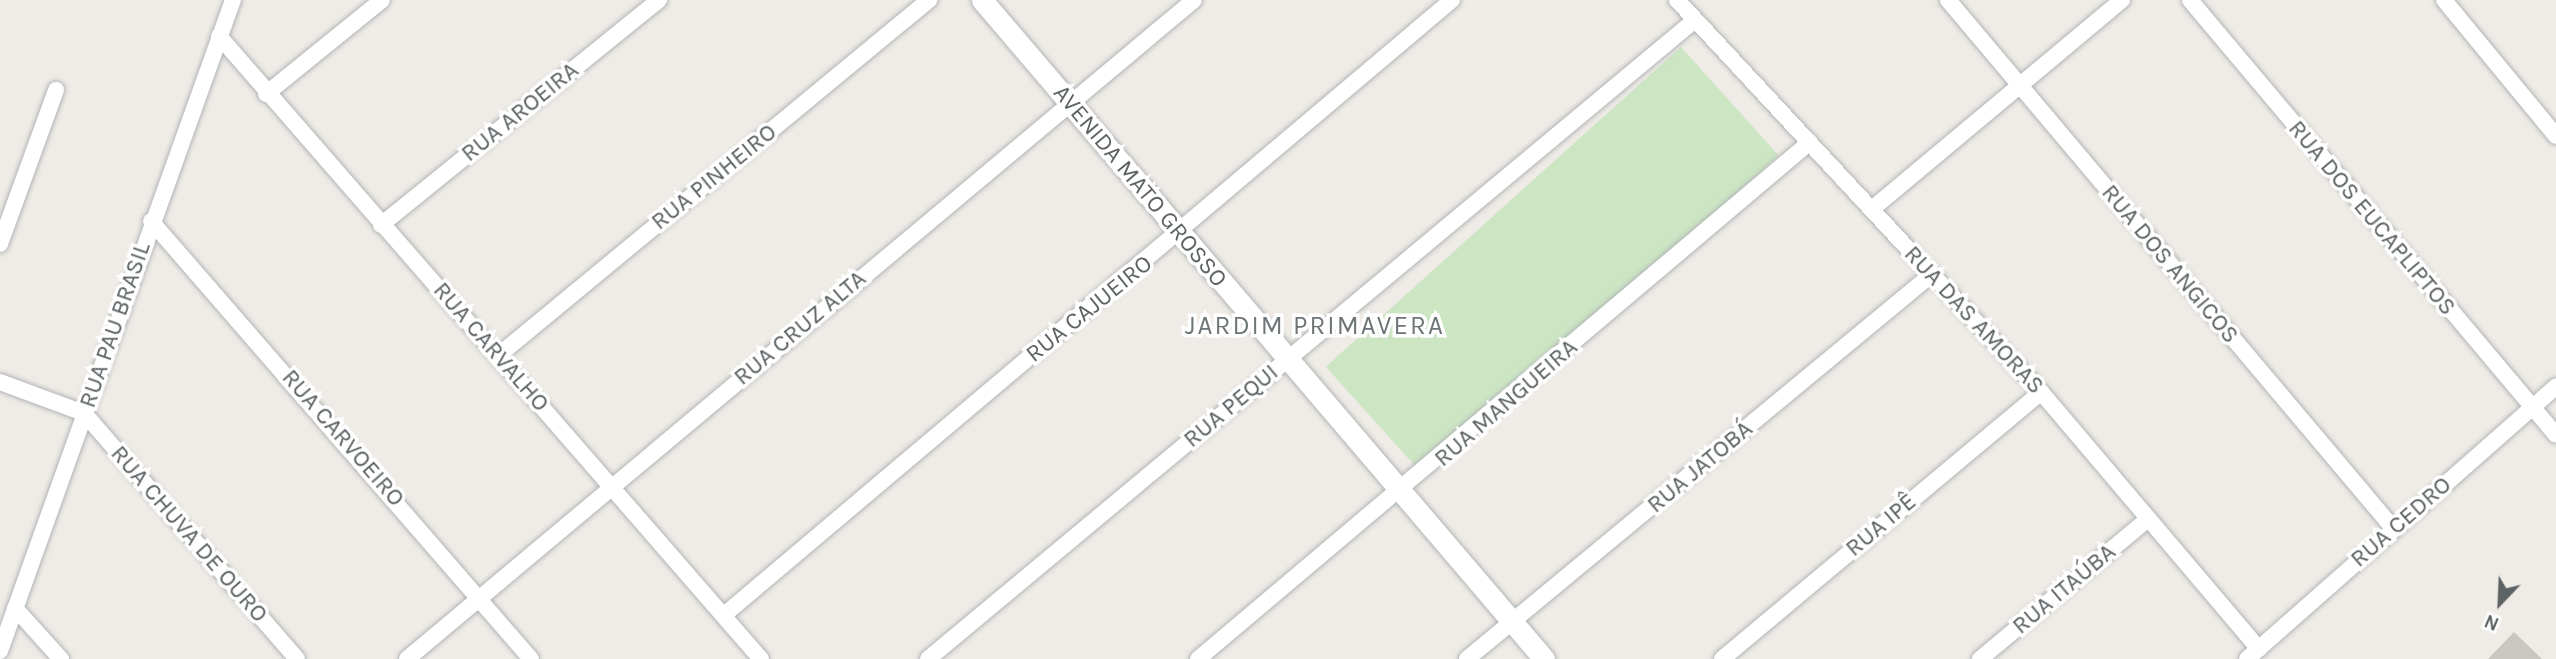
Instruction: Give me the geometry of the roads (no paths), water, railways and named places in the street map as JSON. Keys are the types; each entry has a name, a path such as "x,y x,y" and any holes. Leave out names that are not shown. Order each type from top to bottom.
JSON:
{"street":[{"name":"RUA PAU BRASIL","path":"0,651 151,221 233,0"},
{"path":"266,94 382,0"},
{"name":"RUA AROEIRA","path":"382,225 659,0"},
{"name":"RUA PINHEIRO","path":"499,355 929,0"},
{"name":"AVENIDA MATO GROSSO","path":"982,0 1544,659"},
{"name":"RUA CRUZ ALTA","path":"407,659 610,485 1194,0"},
{"name":"RUA CAJUEIRO","path":"724,615 1181,234 1452,0"},
{"name":"RUA DAS AMORAS","path":"1677,0 2041,391 2148,519 2253,654"},
{"name":"RUA DOS ANGICOS","path":"1948,0 2393,528"},
{"path":"1872,209 2122,0"},
{"name":"RUA DOS EUCAPLIPTOS","path":"2190,0 2556,435"},
{"path":"2444,0 2556,136"},
{"name":"RUA PEQUI","path":"928,659 1695,20"},
{"name":"RUA CARVALHO","path":"219,36 266,94 499,355 761,659"},
{"path":"0,244 56,90"},
{"name":"RUA MANGUEIRA","path":"1198,659 1402,492 1810,142"},
{"name":"RUA CARVOEIRO","path":"151,221 480,597 531,659"},
{"name":"RUA JATOBÁ","path":"1467,659 1932,274"},
{"name":"RUA CHUVA DE OURO","path":"0,382 84,413 297,659"},
{"name":"RUA CEDRO","path":"2253,654 2556,387"},
{"name":"RUA IPÊ","path":"1722,659 2041,391"},
{"name":"RUA ITAÚBA","path":"1980,659 2148,519"},
{"path":"15,608 61,659"}],"district":[{"name":"JARDIM PRIMAVERA","path":"1315,326"}]}
